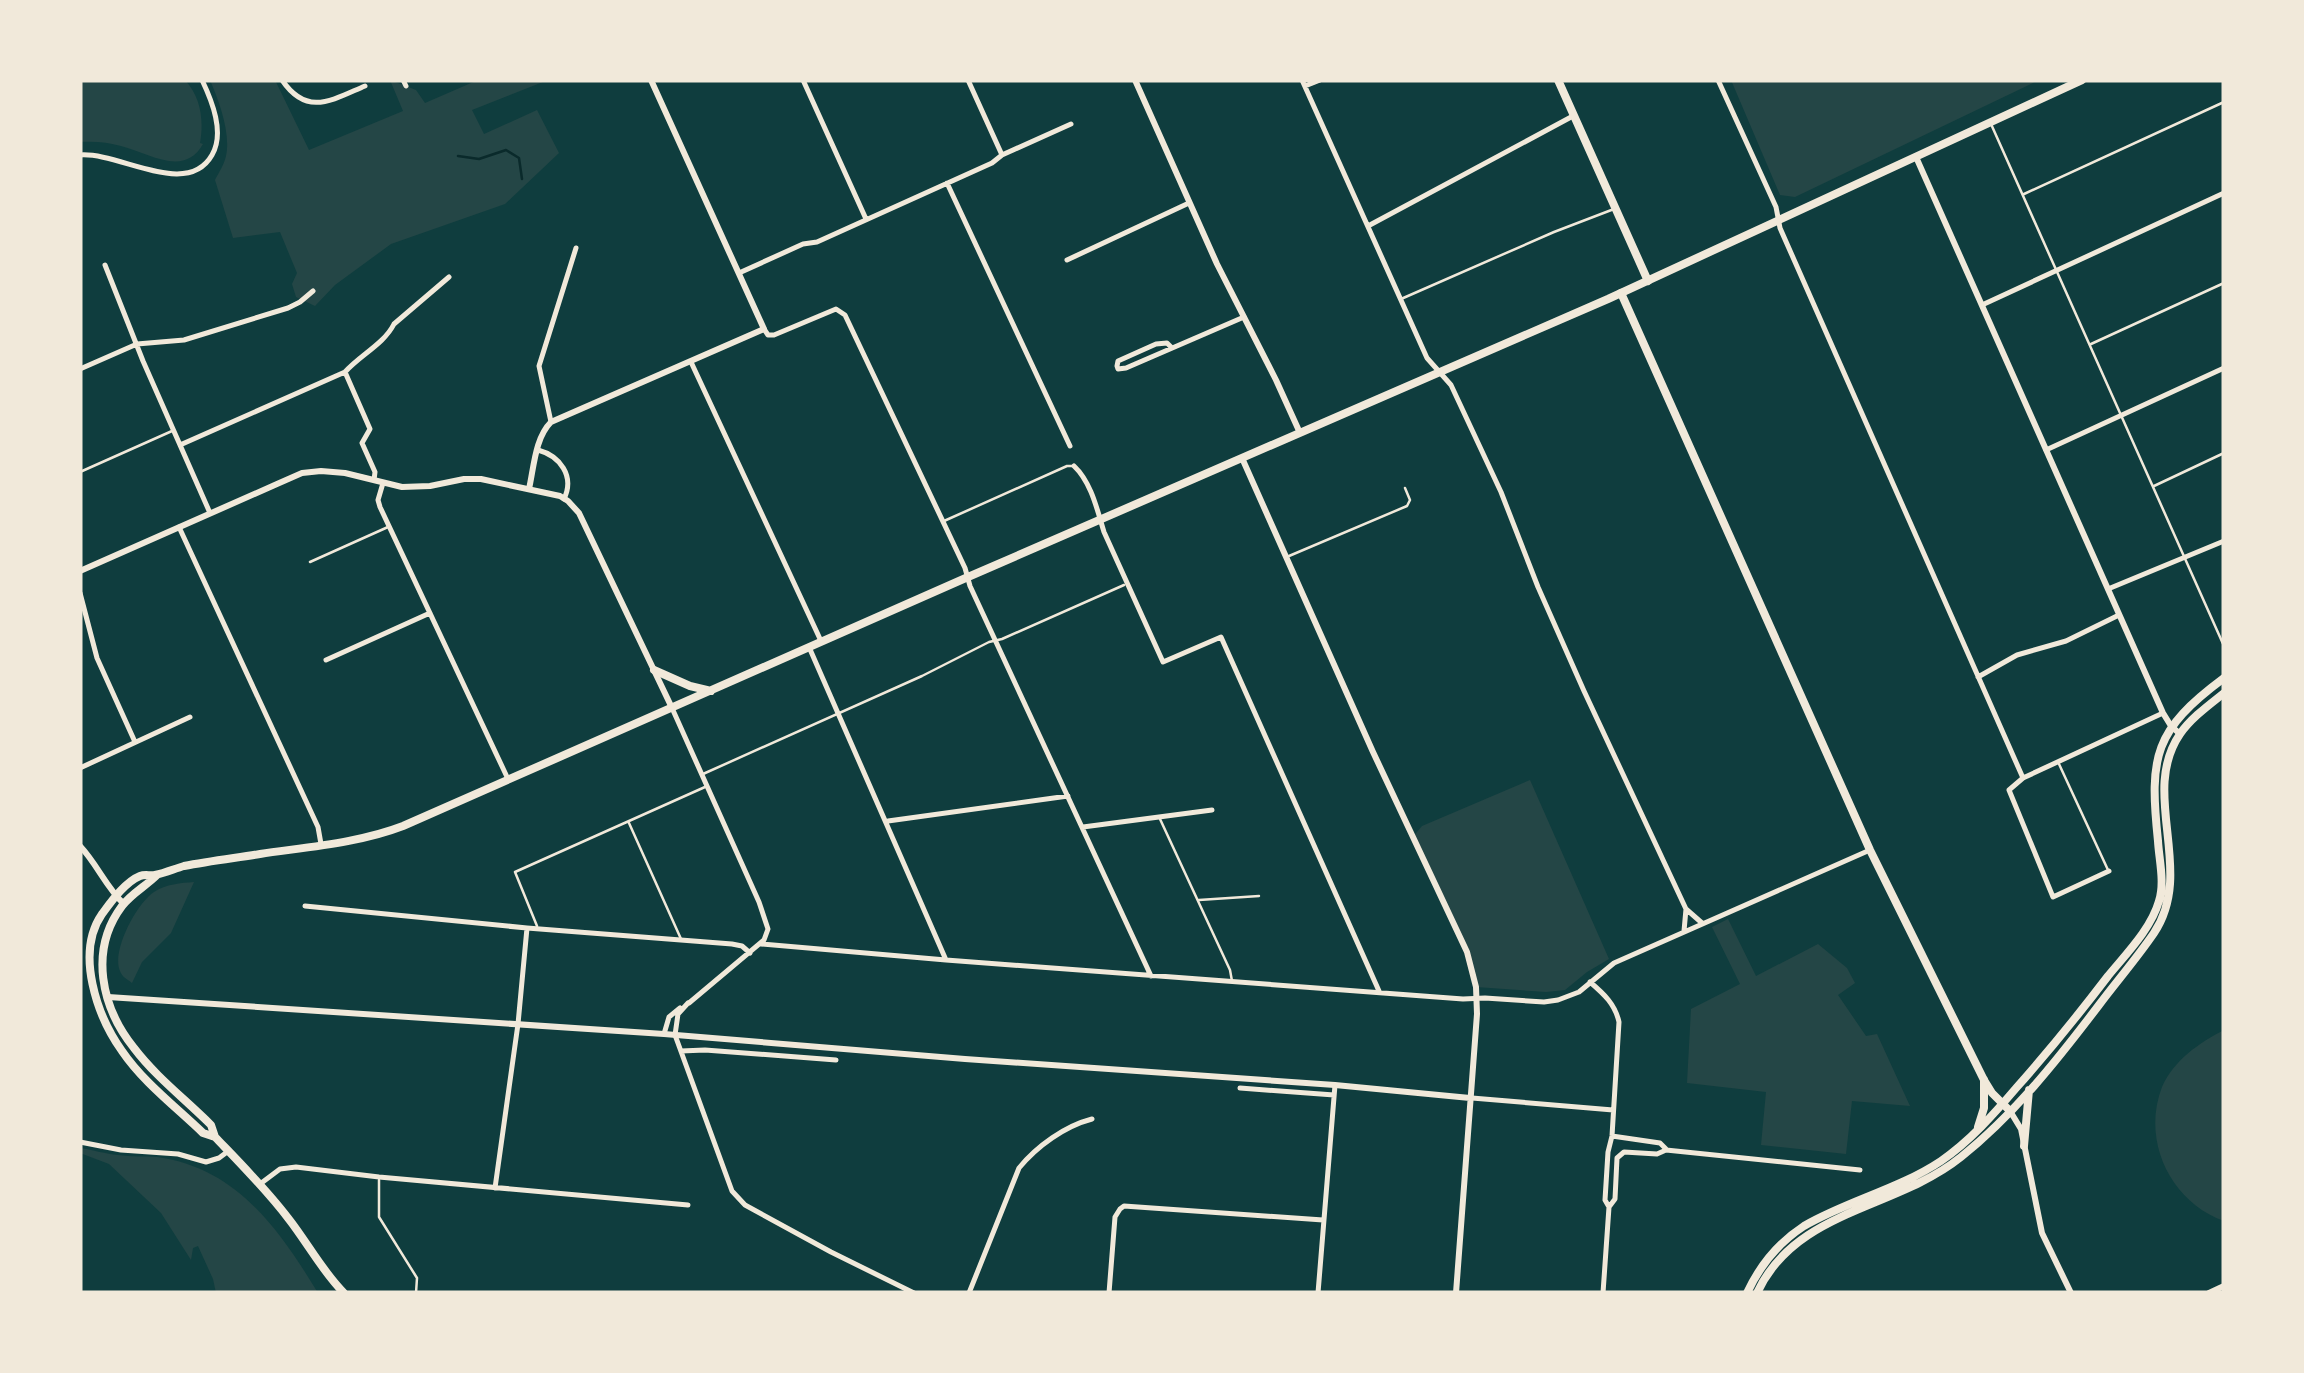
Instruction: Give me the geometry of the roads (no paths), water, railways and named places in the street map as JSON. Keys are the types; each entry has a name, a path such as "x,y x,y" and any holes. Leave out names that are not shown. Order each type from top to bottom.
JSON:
{"main road":[{"path":"1558,80 1648,281"},
{"path":"215,1137 203,1132 123,1053 98,1002 90,963 98,920 116,896 140,876 390,831 1648,281 2082,80"},
{"path":"1620,293 1870,850 1984,1080 2006,1107"},
{"path":"654,670 711,691"},
{"path":"1757,1293 1776,1261 1802,1237 1945,1169 1971,1149 2143,931 2161,892 2153,796 2158,756 2171,726 2224,678"},
{"path":"1746,1293 1767,1258 1792,1234 1817,1218 1929,1168 2029,1090 2056,1060 2142,950 2165,913 2171,888 2164,786 2170,758 2180,734 2224,693"},
{"path":"157,875 124,904 103,944 101,960 115,1018 133,1047 207,1121 215,1137 289,1218 344,1293"},
{"path":"1977,1131 1984,1108 1984,1080"},
{"path":"2024,1146 2029,1090"},
{"path":"332,1281 335,1293"}],"street":[{"path":"80,155 99,155 183,175 204,166 217,141 212,108 202,80"},
{"path":"282,80 291,92 313,102 326,102 365,86"},
{"path":"651,80 768,335 833,310 843,312 1151,976"},
{"path":"803,80 866,219"},
{"path":"968,80 1002,156"},
{"path":"1135,80 1300,432"},
{"path":"1320,80 1303,83 1427,358 1451,385 1501,492 1584,691 1686,909 1683,933"},
{"path":"1718,80 2022,778"},
{"path":"1368,226 1574,116"},
{"path":"739,273 803,244 817,242 1070,124"},
{"path":"1916,157 2163,713 2180,734"},
{"path":"947,183 1070,446"},
{"path":"1982,305 2224,193"},
{"path":"1068,260 1190,203"},
{"path":"551,422 539,366 576,248"},
{"path":"105,265 210,513"},
{"path":"180,445 345,372 449,277"},
{"path":"80,369 138,344 184,340 288,308 313,291"},
{"path":"1171,347 1167,343 1156,344 1118,361 1116,366 1126,368 1244,317"},
{"path":"529,489 544,430 551,422 764,329"},
{"path":"690,362 821,642"},
{"path":"2046,450 2224,368"},
{"path":"345,372 370,429 362,443 378,481 378,500 508,780"},
{"path":"538,450 553,455 564,468 569,483 564,499"},
{"path":"1242,458 1473,971 1477,998 1456,1293"},
{"path":"1074,466 1083,477 1163,662 1222,637 1379,992"},
{"path":"80,571 293,476 310,472 345,473 420,487 472,478 564,499 582,518 766,921 768,936 761,944 669,1017 664,1034"},
{"path":"179,527 318,827 321,844"},
{"path":"2108,589 2224,542"},
{"path":"80,593 97,658 135,742"},
{"path":"326,660 430,613"},
{"path":"1978,677 2016,655 2066,641 2119,615"},
{"path":"809,647 946,960"},
{"path":"2108,871 2053,897 2008,794 2011,786 2022,778 2163,713"},
{"path":"80,768 190,717"},
{"path":"886,821 1068,796"},
{"path":"1083,828 1212,810"},
{"path":"80,846 124,904"},
{"path":"761,944 1463,999 1551,1001 1570,996 1614,964 1870,850"},
{"path":"305,906 739,945 750,953"},
{"path":"1686,909 1705,924"},
{"path":"495,1188 527,928"},
{"path":"1590,982 1611,1002 1619,1022 1605,1200 1609,1207"},
{"path":"108,997 664,1034 1613,1110"},
{"path":"688,1004 678,1014 675,1035 732,1191 745,1205 914,1293"},
{"path":"681,1051 836,1060"},
{"path":"1318,1293 1335,1085"},
{"path":"1240,1088 1334,1096"},
{"path":"2006,1107 2018,1121 2042,1232 2071,1293"},
{"path":"969,1293 1020,1168 1032,1153 1075,1124 1092,1118"},
{"path":"1612,1136 1660,1143 1666,1150"},
{"path":"80,1142 178,1154 206,1162 228,1151"},
{"path":"1603,1293 1609,1207 1615,1199 1617,1158 1624,1152 1658,1154 1666,1150 1860,1170"},
{"path":"260,1184 288,1167 688,1205"},
{"path":"1109,1293 1115,1217 1124,1206 1323,1220"},
{"path":"2209,1293 2224,1286"}],"lane":[{"path":"2023,195 2224,102"},
{"path":"1990,122 2224,646"},
{"path":"1400,299 1615,208"},
{"path":"2090,345 2224,283"},
{"path":"80,472 173,430"},
{"path":"2153,486 2224,453"},
{"path":"942,522 1074,466"},
{"path":"1286,557 1407,506 1410,500 1406,488"},
{"path":"310,562 390,526"},
{"path":"702,774 1128,584"},
{"path":"2216,627 2224,623"},
{"path":"2058,763 2108,871"},
{"path":"538,928 515,872 707,787"},
{"path":"1159,817 1229,967 1232,982"},
{"path":"628,822 682,940"},
{"path":"1198,900 1259,896"},
{"path":"380,1178 380,1216 418,1278 416,1293"}],"waterway":[{"path":"458,156 479,159 506,150 519,158 522,179"}]}
